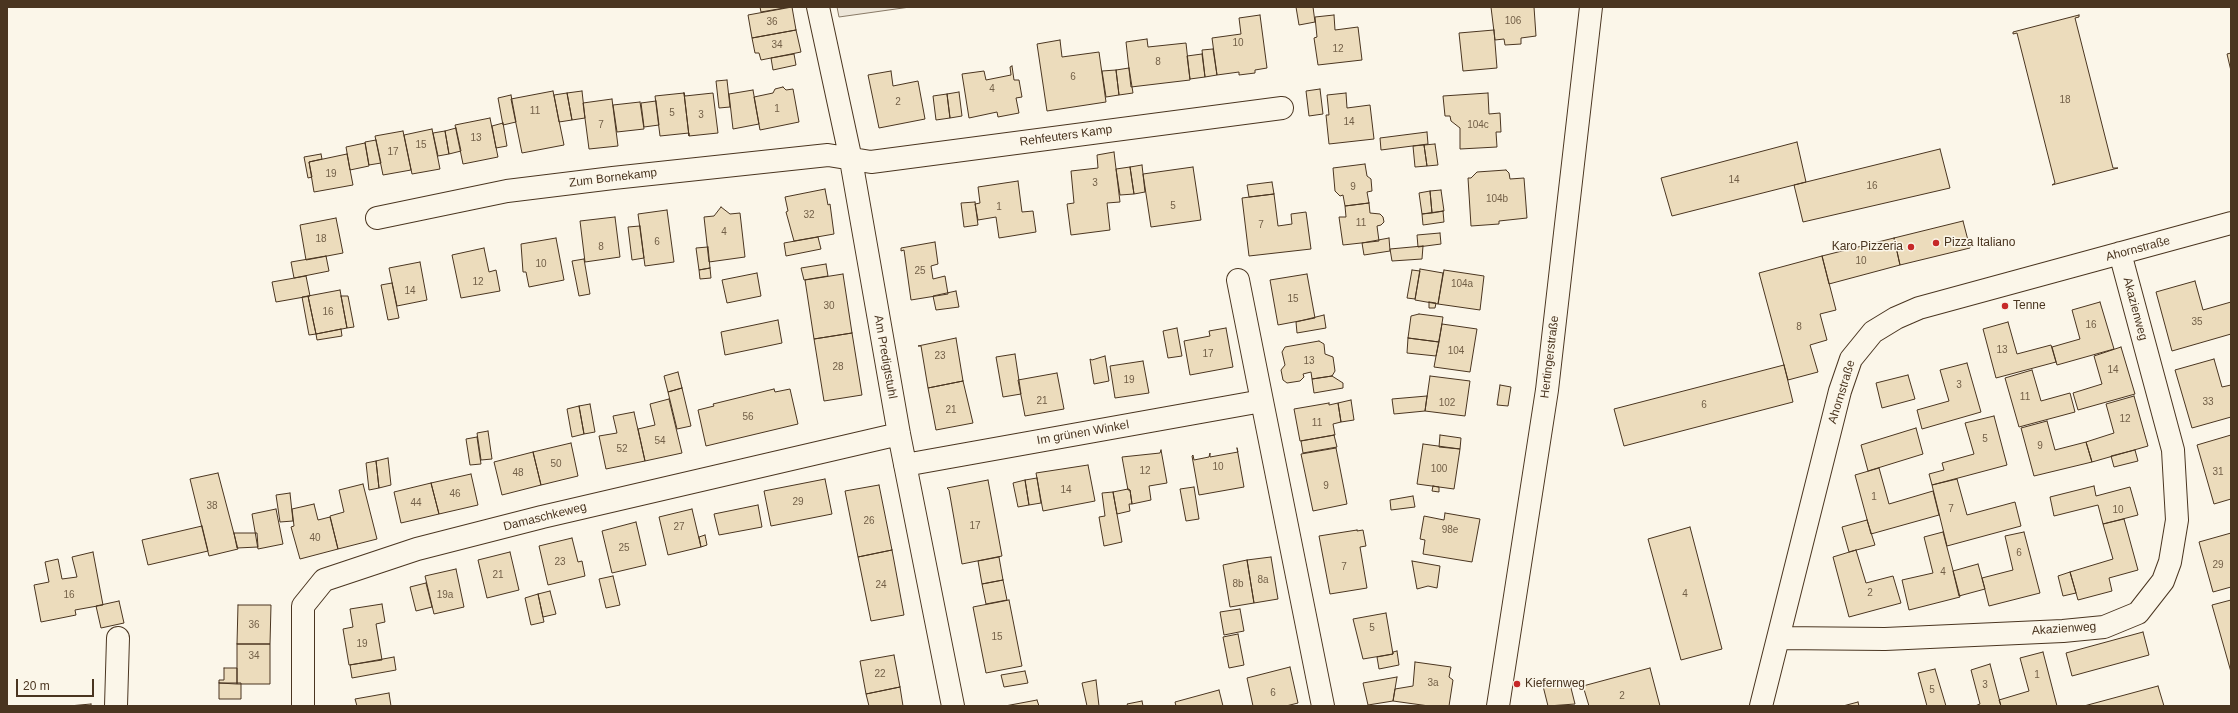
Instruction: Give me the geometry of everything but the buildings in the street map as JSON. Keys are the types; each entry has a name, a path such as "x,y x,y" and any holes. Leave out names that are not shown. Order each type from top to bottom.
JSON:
{"street":[{"name":"Am Predigtstuhl","path":"818,7 851,160 899,434 953,706"},
{"name":"Hertingerstraße","path":"1498,706 1547,390 1591,7"},
{"name":"Rehfeuters Kamp","path":"851,160 872,162 1282,108"},
{"name":"Zum Bornekamp","path":"377,218 522,189 828,155 851,160"},
{"name":"Ahornstraße","path":"1761,706 1840,391 1851,359 1873,332 1896,318 1919,308 2231,224"},
{"name":"Akazienweg","path":"1779,638 1885,639 2063,631 2104,627 2138,613 2163,581 2170,562 2177,520 2174,458 2120,253"},
{"path":"1238,280 1323,706"},
{"name":"Im grünen Winkel","path":"905,465 1262,401"},
{"name":"Damaschkeweg","path":"303,706 303,606 324,580 417,549 550,515 899,434"},
{"path":"116,706 118,638"}],"shaded area":[{"path":"837,7 910,7 839,17"}],"place":[{"name":"Pizza Italiano","path":"1936,243"},
{"name":"Karo Pizzeria","path":"1911,247"},
{"name":"Tenne","path":"2005,306"},
{"name":"Kiefernweg","path":"1517,684"}]}
